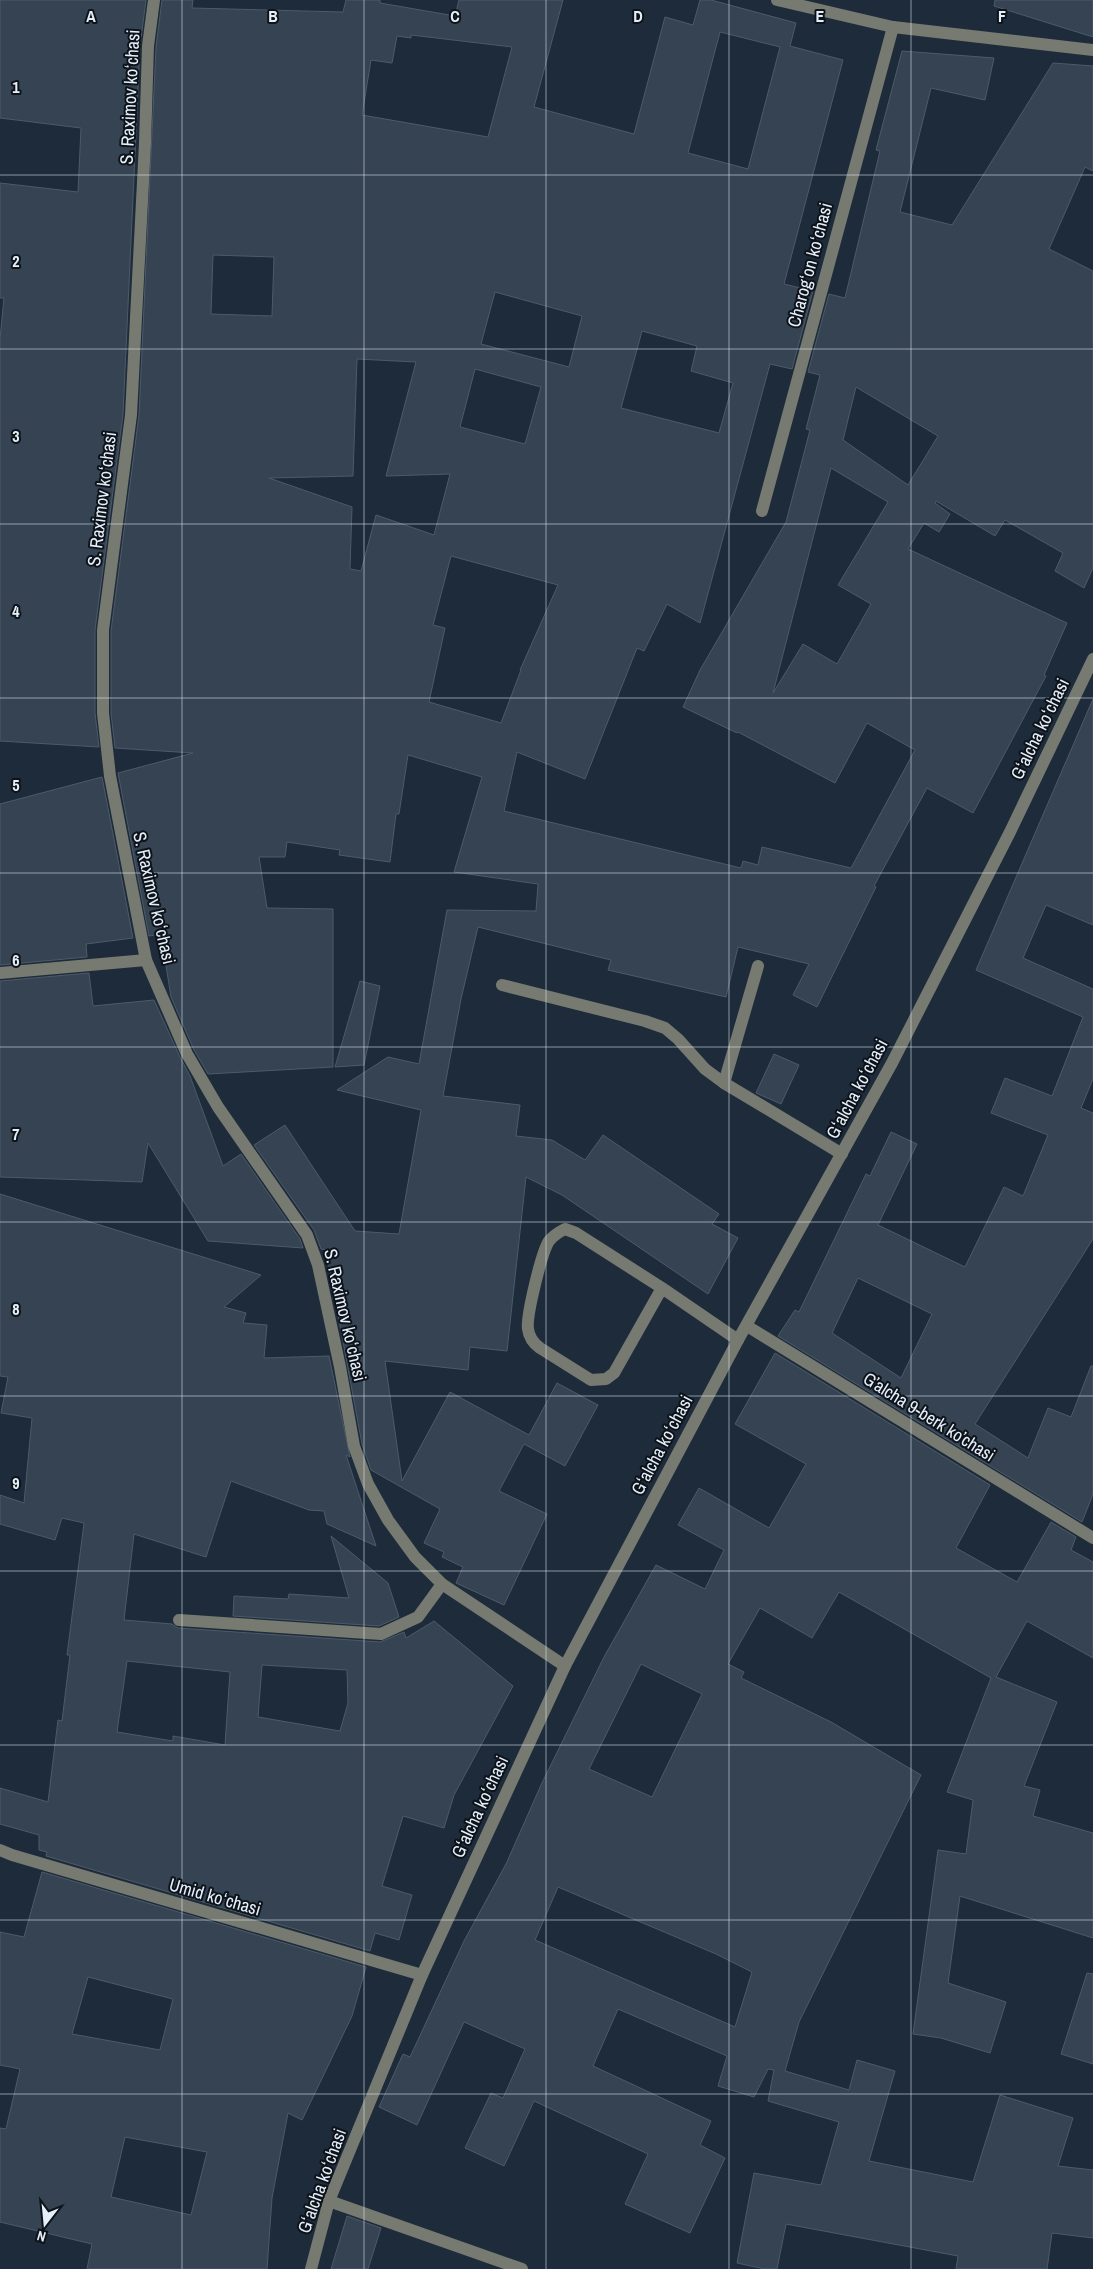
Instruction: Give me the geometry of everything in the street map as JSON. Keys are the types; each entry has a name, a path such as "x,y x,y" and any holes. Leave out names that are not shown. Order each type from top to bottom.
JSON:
{"street":[{"name":"S. Raximov koʻchasi","path":"154,0 148,46 131,415 103,630 103,713 110,776 146,960 187,1054 209,1092 307,1235 318,1265 340,1367 354,1446 368,1484 393,1528 415,1557 442,1584 565,1666"},
{"path":"777,0 893,27 1093,50"},
{"name":"Charogʻon koʻchasi","path":"762,511 893,27"},
{"name":"Gʻalcha koʻchasi","path":"311,2269 329,2201 422,1976 565,1666 738,1340 892,1063 1006,841 1093,659"},
{"path":"0,973 146,960"},
{"path":"724,1083 758,966"},
{"path":"502,985 645,1021 665,1028 705,1069 724,1083 842,1154"},
{"path":"662,1288 614,1373 606,1378 591,1380 533,1342 528,1330 528,1317 544,1252 549,1242 565,1229 662,1288 738,1340"},
{"name":"Gʼalcha 9-berk koʼchasi","path":"747,1326 1093,1538"},
{"path":"179,1620 381,1634 418,1617 442,1584"},
{"name":"Umid koʻchasi","path":"0,1850 12,1856 422,1976"},
{"path":"329,2201 522,2269"}],"building":[{"path":"0,0 146,0 140,46 123,414 95,630 95,713 99,747 0,741 0,339 4,298 0,298 0,183 78,192 81,128 0,118"},
{"path":"162,0 193,0 192,8 343,12 346,0 380,0 380,3 455,16 459,0 563,0 534,107 634,134 665,17 693,25 700,0 711,0 796,23 790,46 843,60 784,284 813,291 792,369 770,364 700,623 667,604 644,651 637,648 585,779 517,752 504,811 741,868 743,861 758,865 762,847 851,868 915,750 867,723 835,783 738,732 683,707 700,670 786,522 810,430 806,429 820,375 808,372 829,294 845,298 880,151 876,150 902,51 994,58 985,100 931,88 900,212 952,225 1053,63 1093,66 1093,171 1085,167 1049,249 1093,271 1093,568 1084,588 1055,571 1063,553 1005,520 995,536 936,501 935,503 950,514 939,532 924,523 908,549 1067,623 1044,675 1046,676 973,813 927,788 874,886 876,887 817,1007 793,995 809,964 738,947 726,997 608,970 611,960 478,927 461,999 443,1096 520,1105 516,1136 552,1140 585,1160 603,1135 719,1214 712,1224 738,1238 708,1294 562,1195 526,1177 507,1351 470,1347 468,1370 385,1361 402,1481 450,1392 529,1435 557,1383 598,1405 565,1466 524,1444 499,1491 547,1514 504,1605 456,1583 463,1567 442,1557 444,1552 424,1543 440,1509 371,1470 362,1444 326,1250 321,1249 314,1230 254,1145 285,1125 355,1231 399,1234 421,1110 337,1090 388,1057 419,1064 447,910 536,911 538,884 454,872 482,777 408,755 399,814 396,814 390,862 339,855 340,850 287,842 285,857 259,857 267,908 333,909 333,1067 208,1074 194,1050 171,997 161,934 149,936 118,773 193,753 115,748 111,713 111,631 139,415 156,47","holes":["720,32 780,47 748,169 688,153","411,35 512,47 488,137 362,115 371,60 392,63 397,36 411,38","213,255 274,257 272,316 211,314","495,292 582,316 569,367 481,344","642,331 697,346 691,371 733,383 719,433 621,408","357,359 416,362 386,476 450,474 434,535 376,515 361,571 350,569 352,507 269,478 353,476","475,369 541,387 525,444 460,427","856,387 938,436 908,485 843,440","831,468 888,502 838,585 871,604 837,664 803,644 773,693","451,556 558,585 520,670 501,723 429,702 445,628 433,625"]},
{"path":"995,0 1093,0 1093,37 994,6"},
{"path":"1093,699 1093,925 1046,905 1023,958 1093,989 1093,1079 1081,1108 1093,1113 1093,1239 975,1424 1028,1458 1048,1408 1071,1417 1091,1366 1093,1366 1093,1494 1082,1522 778,1336 795,1310 799,1312 866,1174 870,1176 891,1132 917,1144 878,1225 965,1267 1004,1187 1023,1196 1048,1135 991,1113 1005,1078 1052,1096 1083,1017 976,970","holes":["858,1278 932,1314 901,1378 832,1333"]},
{"path":"102,777 133,938 86,944 87,957 0,965 0,804"},
{"path":"89,973 93,1006 154,1000 190,1076 223,1166 241,1154 300,1239 303,1248 208,1241 148,1143 142,1182 0,1177 0,981"},
{"path":"360,981 380,986 364,1065 335,1067"},
{"path":"774,1054 799,1065 781,1104 756,1093"},
{"path":"0,1194 261,1275 224,1307 246,1313 243,1323 267,1325 264,1358 329,1356 350,1457 346,1455 376,1546 327,1524 324,1511 309,1510 231,1481 206,1557 134,1534 124,1620 172,1624 178,1628 380,1642 404,1632 406,1638 434,1621 513,1686 454,1795 444,1828 403,1816 382,1886 412,1895 399,1940 375,1933 370,1951 46,1856 47,1852 39,1850 39,1835 0,1824 0,1788 48,1802 58,1720 62,1721 70,1655 67,1655 84,1523 62,1518 55,1540 0,1524 0,1495 24,1503 32,1418 1,1413 8,1377 0,1376","holes":["127,1661 230,1672 225,1745 173,1736 173,1741 117,1732","262,1665 347,1670 348,1703 340,1731 258,1717"]},
{"path":"775,1353 990,1485 956,1548 1017,1582 1051,1522 1076,1537 1071,1550 1093,1562 1093,1658 1027,1621 996,1677 1057,1702 1024,1786 1040,1790 1033,1816 1093,1833 1093,1938 960,1896 948,1983 1006,2002 990,2053 941,2038 913,2034 938,1850 966,1854 973,1800 947,1792 991,1678 839,1592 812,1638 760,1608 728,1664 744,1672 741,1678 831,1722 921,1775 799,2022 785,2071 849,2090 857,2060 895,2071 869,2161 973,2182 1000,2095 1073,2118 1058,2166 1093,2170 1093,2238 1052,2233 1047,2269 956,2269 958,2256 786,2224 777,2269 765,2269 737,2263 754,2173 821,2185 839,2122 768,2101 774,2070 768,2069 754,2097 718,2086 727,2056 618,2009 593,2066 711,2121 700,2145 725,2158 690,2233 625,2204 648,2154 534,2101 504,2166 465,2148 491,2093 503,2098 525,2049 464,2022 417,2125 379,2107 403,2054 410,2057 464,1941 506,1864 541,1785 604,1657 656,1565 705,1589 724,1550 678,1525 699,1488 769,1528 806,1464 735,1424","holes":["641,1664 702,1694 652,1797 589,1769","558,1887 716,1954 752,1972 735,2027 535,1940"]},
{"path":"331,1536 388,1583 399,1617 379,1626 233,1616 234,1596 288,1599 289,1594 349,1598"},
{"path":"42,1872 366,1967 352,2016 302,2120 288,2113 272,2198 267,2269 87,2269 92,2244 0,2222 0,2128 6,2129 20,2069 0,2065 0,1932 24,1937","holes":["88,1977 173,1999 160,2050 72,2034","125,2137 207,2152 191,2215 111,2197"]},
{"path":"1087,1973 1093,1974 1093,2064 1061,2054"},
{"path":"347,2216 381,2228 368,2269 331,2269"}]}
